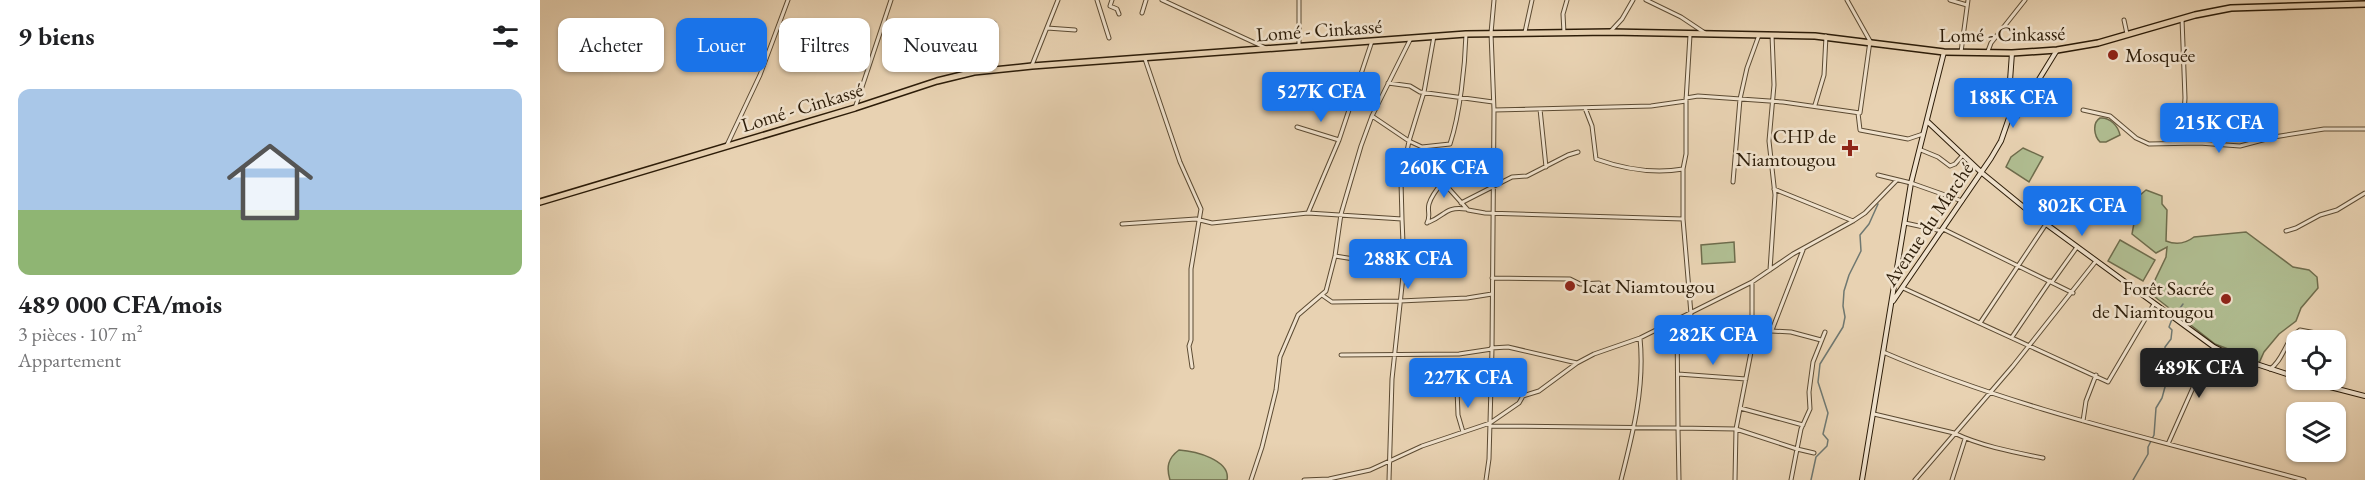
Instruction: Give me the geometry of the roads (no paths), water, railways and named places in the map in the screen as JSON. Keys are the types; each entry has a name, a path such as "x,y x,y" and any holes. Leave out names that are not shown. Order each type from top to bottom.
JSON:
{"highway":[{"name":"Lomé - Cinkassé","path":"999,69 1434,36 1525,32 1826,36 1944,52 2012,53 2057,50 2127,36 2182,19 2231,8 2299,3 2365,4"},
{"name":"Lomé - Cinkassé","path":"540,202 855,108 937,81 978,72"}],"main road":[{"path":"2016,118 2010,113 2015,109 2019,112 2057,50"},
{"path":"1862,480 1911,183 1944,52"},
{"name":"Avenue du Marché","path":"2006,131 2010,113 2008,108 2012,53"},
{"name":"Avenue du Marché","path":"1893,302 1982,173 2019,112"},
{"path":"1928,122 1982,173 2031,213 2214,346 2232,356 2286,374"},
{"path":"2342,390 2365,396"}],"street":[{"path":"727,146 760,75 788,0"},
{"path":"855,108 891,0"},
{"path":"1032,66 1058,0"},
{"path":"1097,0 1109,38"},
{"path":"1112,0 1110,6 1117,9 1119,14"},
{"path":"1142,13 1146,0"},
{"path":"1162,0 1268,48"},
{"path":"1299,0 1299,47"},
{"path":"1486,480 1492,349 1494,110 1491,33 1494,0"},
{"path":"1525,32 1532,0"},
{"path":"1564,33 1563,14 1567,0"},
{"path":"1610,32 1622,19 1633,0"},
{"path":"1646,0 1682,16 1707,34"},
{"path":"1847,0 1869,41 1860,113 1858,113 1860,130 1908,140 1925,133"},
{"path":"1950,0 1967,5"},
{"path":"1961,53 1968,0"},
{"path":"1988,53 1990,43 2025,0"},
{"path":"2182,19 2185,98 2182,143"},
{"path":"2124,20 2127,36"},
{"path":"1047,28 1075,30"},
{"path":"1372,116 1422,147 1450,144 1464,69 1466,34"},
{"path":"1690,35 1686,100 1686,154 1683,169 1683,219 1691,314"},
{"path":"1733,182 1740,99 1747,68 1759,35"},
{"path":"1770,270 1774,233 1774,189 1769,141 1774,85 1772,35"},
{"path":"1389,480 1388,460 1395,355 1404,267 1401,182 1409,141 1424,92 1434,36"},
{"path":"1815,105 1824,75 1826,36"},
{"path":"1251,480 1276,390 1280,357 1298,315 1326,291 1335,256 1341,214 1372,116 1412,38"},
{"path":"1308,213 1339,140 1372,41"},
{"path":"1145,57 1180,162 1201,206 1191,269 1191,340 1189,346 1191,367"},
{"path":"1388,83 1410,86 1416,91 1493,102"},
{"path":"1494,110 1651,106 1698,96 1815,105 1858,113"},
{"path":"1585,108 1592,126 1596,159 1649,172 1683,169"},
{"path":"1540,109 1546,167"},
{"path":"2084,110 2110,116 2136,138 2149,144 2240,146 2274,137 2324,129 2365,129"},
{"path":"1297,127 1339,140"},
{"path":"1921,150 1938,157 1950,166 1955,164 1962,155"},
{"path":"1461,203 1512,177 1527,176 1578,152"},
{"path":"1454,168 1442,181 1429,204 1430,218 1427,223 1453,208 1492,214 1683,219"},
{"path":"1878,175 1911,183 1962,201"},
{"path":"1490,425 1519,403 1523,396 1539,391 1576,363 1594,354 1640,338 1752,282 1803,248 1865,213 1897,180"},
{"path":"1442,181 1468,210"},
{"path":"1774,189 1853,221"},
{"path":"2031,213 2043,192"},
{"path":"2286,231 2320,215 2337,210 2365,193"},
{"path":"1122,224 1196,219 1200,222 1212,223 1308,213 1402,219"},
{"path":"1905,223 1942,230 2073,292"},
{"path":"1980,323 2046,224"},
{"path":"2011,337 2077,247"},
{"path":"1772,330 1803,248"},
{"path":"1335,256 1404,267"},
{"path":"1915,480 2030,345 2096,261"},
{"path":"1492,278 1570,279 1580,284 1599,283"},
{"path":"1735,480 1736,429 1752,346 1752,282"},
{"path":"1903,288 2108,382 2155,302"},
{"path":"1322,294 1332,302 1467,298 1492,294"},
{"path":"1677,320 1679,480"},
{"path":"1753,330 1791,332 1821,340"},
{"path":"1791,480 1803,425 1810,409 1809,392 1813,362 1825,332"},
{"path":"1621,480 1640,397 1642,355 1640,338"},
{"path":"2168,444 2214,346"},
{"path":"1341,355 1459,354 1508,347 1576,363"},
{"path":"2270,369 2276,365 2286,347"},
{"path":"1883,352 1990,393 2083,421 2304,480"},
{"path":"1678,374 1746,378"},
{"path":"2083,421 2086,401 2096,375"},
{"path":"1457,389 1458,416 1463,432"},
{"path":"1740,408 1803,425"},
{"path":"1874,414 2043,458"},
{"path":"1304,480 1329,479 1370,470 1388,460 1463,432 1490,425 1736,429 1814,453"},
{"path":"1952,480 1965,438"}],"waterway":[{"path":"1811,480 1816,457 1827,446 1828,440 1823,434 1828,413 1818,382 1820,364 1843,327 1844,291 1861,251 1860,235 1869,224 1878,204"},
{"path":"2175,315 2183,304"},
{"path":"2133,480 2148,454 2148,447 2154,435 2156,408 2165,387 2165,347 2171,339 2172,330 2169,327 2172,319"}],"place":[{"name":"Mosquée","path":"2113,55"},
{"name":"CHP de Niamtougou","path":"1850,148"},
{"name":"Icat Niamtougou","path":"1570,286"},
{"name":"Forêt Sacrée de Niamtougou","path":"2226,299"}]}
